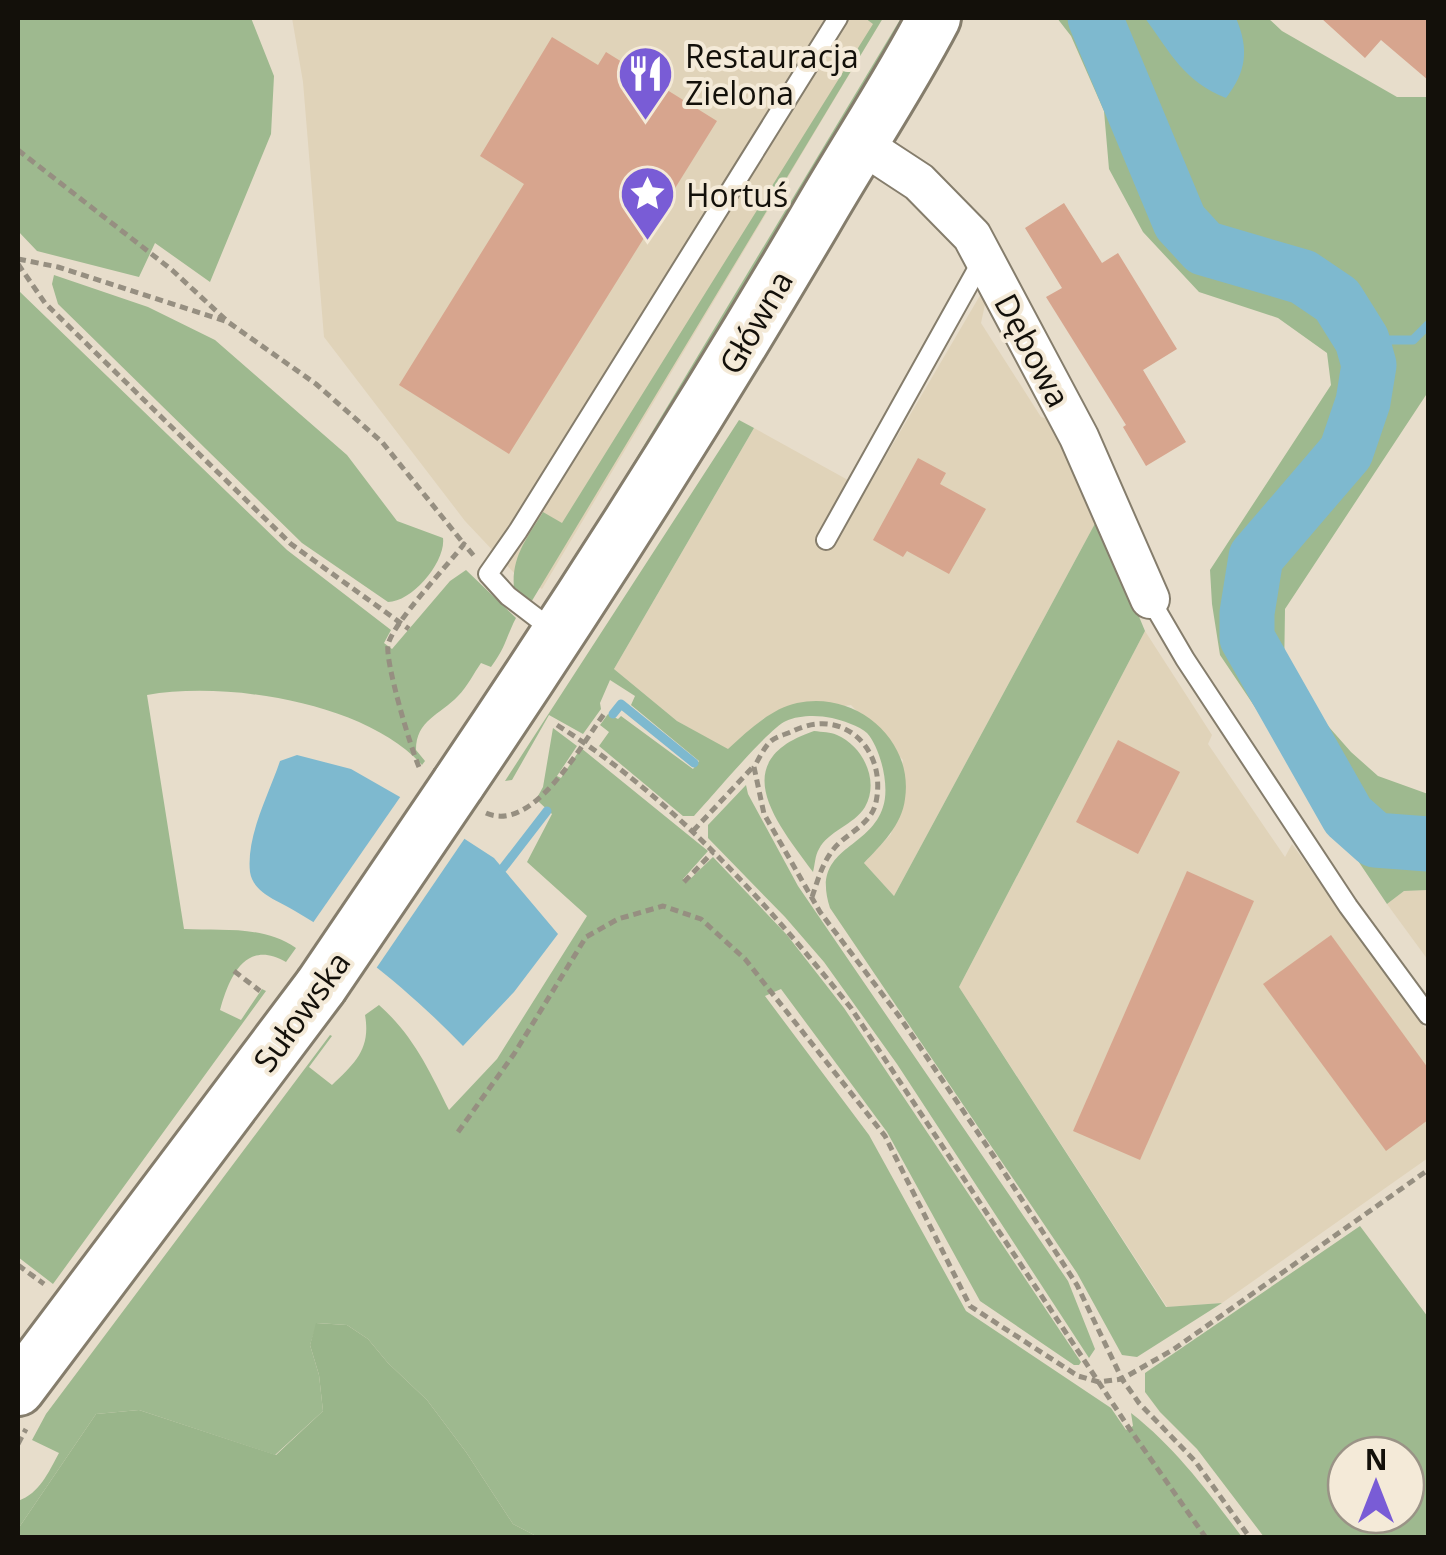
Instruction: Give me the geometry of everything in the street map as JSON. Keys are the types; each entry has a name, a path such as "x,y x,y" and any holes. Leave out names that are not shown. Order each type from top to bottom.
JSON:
{"main road":[{"name":"Główna","path":"564,628 712,395 934,18"},
{"name":"Sułowska","path":"18,1389 321,986 564,628"}],"street":[{"name":"Dębowa","path":"860,144 919,182 972,236 1079,437 1150,599"}],"lane":[{"path":"564,628 508,596 488,574 838,18"},
{"path":"826,540 984,256"},
{"path":"1150,599 1185,659 1348,906 1428,1015"}],"path":[{"path":"18,150 172,270 228,322 316,384 382,442 488,574"},
{"path":"18,262 58,267 228,322"},
{"path":"18,262 45,303 291,544 409,629"},
{"path":"464,544 400,623 388,646 395,686 456,789 512,816 532,804 557,778 604,714"},
{"path":"693,831 754,767 771,741 818,723 839,726 861,738 874,759 876,806 866,822 831,850 812,897"},
{"path":"557,725 693,831 791,934 851,1008 1206,1538"},
{"path":"754,767 764,814 812,897 899,1016 1077,1285 1122,1379 1140,1404 1195,1461 1250,1538"},
{"path":"684,882 714,852"},
{"path":"458,1132 514,1054 586,937 618,919 663,906 701,919 745,959 885,1136 970,1306 1078,1376 1099,1382 1122,1379 1174,1349 1428,1170"},
{"path":"234,972 260,991"}],"shaded area":[{"path":"292,18 883,18 542,589 515,574 465,521 324,337 303,82"},
{"path":"982,292 987,295 981,323 1041,417 1051,420 1098,518 894,896 864,863 891,834 903,760 851,705 764,718 728,750 677,721 614,669 754,428 866,490"},
{"path":"1145,631 1212,735 1208,744 1285,857 1292,844 1428,1032 1428,1158 1222,1303 1167,1307 959,987"},
{"path":"1428,890 1428,960 1387,904 1404,891"}],"green space":[{"path":"18,18 251,18 274,76 271,134 210,282 155,243 139,277 37,251 18,231"},
{"path":"865,18 883,18 530,604 514,589 515,567 526,539 543,512 562,523 873,24"},
{"path":"901,18 915,18 548,605"},
{"path":"1057,18 1268,18 1282,31 1397,97 1428,97 1428,392 1285,609 1284,676 1351,752 1378,776 1428,794 1428,890 1404,891 1387,904 1220,655 1210,570 1331,385 1327,353 1278,318 1199,292 1143,232 1109,169 1104,111 1071,36"},
{"path":"54,275 148,307 215,340 347,455 397,521 443,538 439,558 426,579 407,595 388,602 302,543 58,304 52,284"},
{"path":"18,290 287,550 391,630 384,643 392,649 450,581 466,570 516,618 491,667 481,663 461,692 420,732 416,750 425,761 422,765 397,743 366,726 293,701 216,691 147,695 184,929 256,932 296,948 286,962 260,955 249,958 234,974 220,1010 241,1020 262,989 266,991 53,1284 18,1257"},
{"path":"739,420 754,428 614,669 677,721 728,749 769,715 797,703 840,704 876,724 900,757 905,799 895,826 864,863 894,896 1098,518 1145,631 959,987 1166,1307 1222,1303 1137,1357 1122,1355 1077,1273 830,908 826,888 834,861 876,821 885,799 883,768 867,733 827,717 786,721 754,749 694,816 683,816 599,746 609,732 600,725 608,714 618,719 621,716 693,769 699,761 631,705 635,696 610,680 601,709 583,734 549,715 512,780 505,781"},
{"path":"553,728 577,746 557,776 561,778 581,748 708,851 683,879 686,883 713,857 787,935 844,1008 1081,1362 1074,1365 980,1301 887,1132 781,989 765,996 869,1135 966,1311 1111,1408 1126,1430 1133,1426 1131,1413 1177,1456 1242,1537 538,1537 513,1524 427,1400 368,1339 347,1325 317,1323 310,1345 319,1375 323,1411 275,1455 139,1410 96,1414 18,1529 18,1501 38,1488 59,1453 32,1440 46,1414 330,1035 309,1067 332,1085 359,1054 366,1037 365,1015 379,1005 411,1041 449,1110 497,1059 587,916 527,862 552,814 538,796"},
{"path":"814,731 835,734 854,747 866,765 871,786 860,813 823,843 813,872 774,813 766,794 765,776 771,759 787,744"},
{"path":"746,785 798,886 1068,1281 1095,1349 1089,1358 897,1064 824,962 708,838 708,825"},
{"path":"1360,1226 1428,1317 1428,1537 1264,1537 1197,1449 1145,1392 1145,1373"},
{"path":"316,1323 347,1325 368,1339 427,1400 513,1524 538,1537 18,1537 18,1529 96,1414 139,1410 276,1455 323,1411 319,1375 310,1345"}],"water":[{"path":"1145,18 1236,18 1244,59 1226,98 1189,75"},
{"path":"297,755 351,769 494,858 558,934 514,992 463,1046 384,973 340,940 268,896 252,879 251,844 259,815 280,761"}],"pier":[{"path":"403,793 467,835 373,973 310,927"}],"building":[{"path":"1321,18 1428,18 1428,80 1381,40 1365,58"},
{"path":"552,37 598,65 606,52 717,121 509,454 399,385 524,184 480,156"},
{"path":"1064,203 1102,263 1118,253 1177,349 1143,370 1186,442 1146,466 1123,427 1126,425 1046,297 1062,288 1025,228"},
{"path":"918,458 946,473 940,484 986,509 949,574 907,551 903,557 873,540"},
{"path":"1118,740 1180,772 1138,854 1076,822"},
{"path":"1187,871 1254,901 1140,1160 1073,1131"},
{"path":"1331,935 1428,1068 1428,1120 1386,1151 1263,984"}],"waterway":[{"path":"1095,18 1180,222 1204,248 1303,277 1337,300 1362,340 1369,365 1363,402 1346,452 1256,557 1247,638 1348,816 1375,840 1428,844"},
{"path":"1362,340 1413,340 1428,325"},
{"path":"613,714 621,704 694,763"},
{"path":"503,868 547,811"}],"place":[{"name":"Restauracja Zielona","path":"646,122"},
{"name":"Hortuś","path":"647,243"}]}
